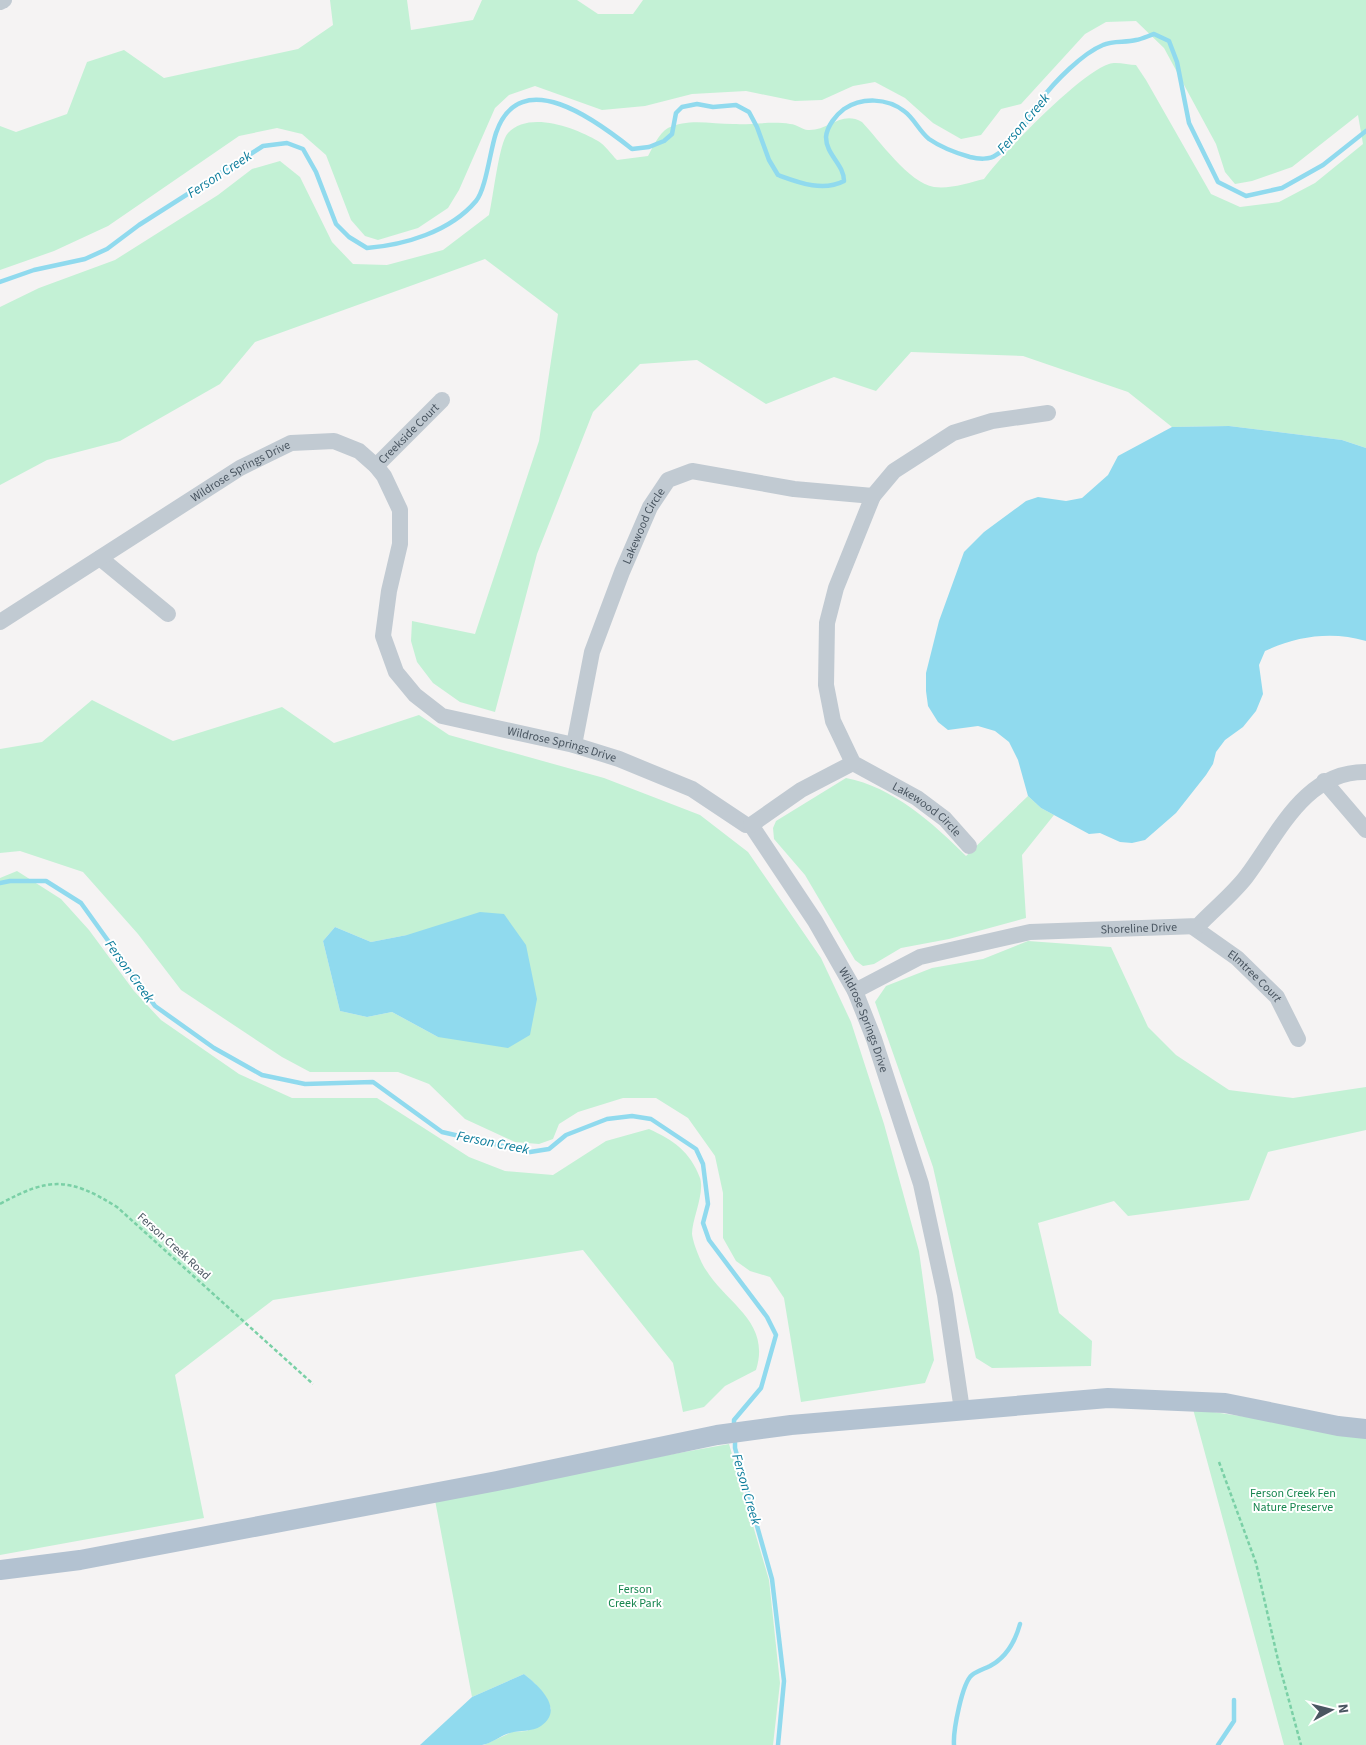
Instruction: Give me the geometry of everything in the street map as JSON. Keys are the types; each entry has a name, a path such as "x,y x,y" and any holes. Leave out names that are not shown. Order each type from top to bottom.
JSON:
{"main road":[{"path":"0,1570 80,1560 497,1481 717,1435 761,1429 1108,1398 1225,1403 1338,1426 1366,1429"}],"street":[{"path":"0,2 4,0"},
{"name":"Creekside Court","path":"376,466 442,400"},
{"path":"751,825 801,790 853,763 833,721 826,685 827,623 836,588 873,496 894,471 953,433 992,421 1048,413"},
{"name":"Wildrose Springs Drive","path":"0,622 240,468 291,443 334,441 359,451 384,476 400,510 400,544 389,591 383,636 396,672 415,696 442,716 574,745 619,759 692,789 746,825 751,825 815,921 855,991 874,1039 921,1184 945,1295 962,1410"},
{"name":"Lakewood Circle","path":"574,745 592,652 622,572 650,507 668,480 692,471 794,489 873,496"},
{"path":"100,558 168,614"},
{"name":"Lakewood Circle","path":"853,763 916,798 945,819 969,846"},
{"name":"Shoreline Drive","path":"855,991 920,957 1030,932 1198,926 1244,878 1297,804 1324,782 1357,772 1366,772"},
{"path":"1324,782 1366,830"},
{"name":"Elmtree Court","path":"1193,927 1238,958 1276,997 1298,1040"}],"path":[{"name":"Ferson Creek Road","path":"0,1204 30,1188 48,1184 70,1186 93,1192 117,1207 312,1384"},
{"path":"1219,1462 1256,1563 1278,1660 1301,1745"}],"green space":[{"path":"330,0 407,0 411,30 473,20 482,0 577,0 598,14 633,14 643,0 1366,0 1366,448 1342,440 1229,426 1172,427 1128,392 1023,356 911,352 876,391 834,377 766,404 697,360 640,364 593,412 537,554 495,712 460,702 433,683 417,662 411,641 412,621 475,634 539,441 558,314 485,259 255,342 220,384 120,441 47,460 0,485 0,307 39,288 115,260 218,195 252,169 280,161 300,177 332,242 353,264 387,265 443,250 489,215 499,159 505,138 517,126 528,123 553,124 578,131 601,143 617,160 648,156 656,140 665,130 684,123 783,123 793,124 808,130 848,118 855,119 862,122 895,160 915,178 924,184 934,187 947,187 984,179 1007,151 1043,115 1096,70 1112,63 1136,65 1211,194 1240,207 1279,202 1315,183 1363,144 1358,115 1292,167 1252,181 1235,184 1225,172 1216,144 1164,48 1136,21 1106,22 1085,34 1021,104 1001,109 981,135 961,139 933,123 905,98 875,82 853,86 822,100 795,101 746,91 692,94 645,106 602,110 535,86 509,95 495,108 459,190 448,208 418,228 378,240 365,236 351,220 326,155 302,134 277,128 239,136 108,226 54,251 0,270 0,126 16,132 67,114 87,62 124,50 164,78 298,49 333,25"},
{"path":"92,700 173,741 282,707 334,743 419,715 449,735 604,778 700,815 748,852 821,958 851,1022 884,1124 919,1251 934,1360 925,1383 801,1402 784,1298 770,1277 750,1271 736,1261 723,1238 723,1193 715,1156 688,1118 656,1098 623,1098 578,1112 559,1124 553,1139 539,1144 515,1142 465,1119 429,1084 398,1072 310,1072 282,1057 181,990 138,934 83,872 20,851 0,853 0,749 42,742","holes":["335,927 371,942 407,935 438,1037 392,1012 367,1017 340,1011 323,941"]},
{"path":"846,778 880,789 896,798 926,819 966,856 1028,796 1041,808 1054,815 1022,855 1026,918 949,939 901,948 874,964 863,966 855,960 805,875 774,839 773,828 776,821"},
{"path":"17,871 61,899 89,930 134,991 161,1020 239,1074 292,1098 377,1098 469,1157 505,1171 553,1175 606,1141 649,1129 673,1142 691,1160 700,1178 700,1198 692,1234 696,1248 706,1270 753,1326 758,1339 759,1353 756,1370 725,1386 704,1407 683,1412 673,1363 583,1250 273,1300 175,1375 204,1518 0,1555 0,878"},
{"path":"1028,941 1111,947 1148,1027 1176,1055 1229,1090 1293,1098 1366,1087 1366,1130 1268,1152 1249,1200 1128,1216 1114,1201 1038,1223 1059,1313 1092,1341 1091,1366 992,1368 976,1358 933,1167 875,1002 886,986 932,968 983,959"},
{"name":"Ferson Creek Fen Nature Preserve","path":"1193,1409 1366,1435 1366,1745 1284,1745"},
{"name":"Ferson Creek Park","path":"729,1444 769,1580 780,1683 773,1745 484,1745 512,1732 527,1731 551,1709 540,1690 524,1674 472,1697 435,1500"}],"water":[{"path":"1229,426 1342,440 1366,448 1366,641 1340,636 1315,637 1290,642 1265,651 1259,665 1263,694 1256,711 1243,727 1225,740 1216,752 1213,764 1206,775 1176,813 1145,840 1132,843 1120,842 1100,833 1089,834 1041,808 1028,796 1018,760 1009,742 995,731 978,726 948,730 938,722 928,706 926,673 939,621 964,552 984,532 1026,501 1038,497 1066,501 1082,498 1108,475 1118,456 1172,427"},
{"path":"480,912 504,914 526,945 537,999 530,1035 508,1048 438,1037 392,1012 367,1017 340,1011 323,941 335,927 371,942 407,935"},
{"path":"524,1674 542,1691 550,1705 551,1712 548,1719 541,1726 507,1734 482,1745 420,1745 472,1697"}],"waterway":[{"name":"Ferson Creek","path":"0,282 34,270 85,259 107,249 139,225 263,146 287,143 303,149 316,172 336,224 349,237 367,248 396,244 426,235 453,221 476,201 485,179 496,133 507,112 522,102 540,100 560,104 580,113 632,149 649,147 664,141 672,134 676,113 682,107 697,104 713,107 736,105 749,112 757,127 769,160 778,175 811,185 828,186 844,181 841,169 829,149 827,133 835,118 851,105 866,101 882,101 890,104 908,114 925,136 939,145 970,157 980,159 991,158 1009,144 1047,93 1069,69 1087,54 1107,43 1132,41 1154,34 1169,41 1177,62 1189,123 1218,182 1246,196 1282,188 1323,165 1366,131"},
{"name":"Ferson Creek","path":"0,883 10,881 46,881 81,903 155,1006 214,1048 262,1075 305,1084 373,1082 442,1132 530,1152 549,1149 566,1135 607,1119 632,1116 651,1119 696,1149 703,1164 708,1204 703,1223 709,1240 767,1317 776,1335 761,1388 734,1420 734,1429"},
{"name":"Ferson Creek","path":"735,1439 735,1448 772,1579 784,1681 778,1745"},
{"path":"954,1745 959,1708 968,1680 972,1675 990,1666 1006,1654 1016,1637 1020,1624"},
{"path":"1218,1745 1234,1721 1234,1700"}]}
